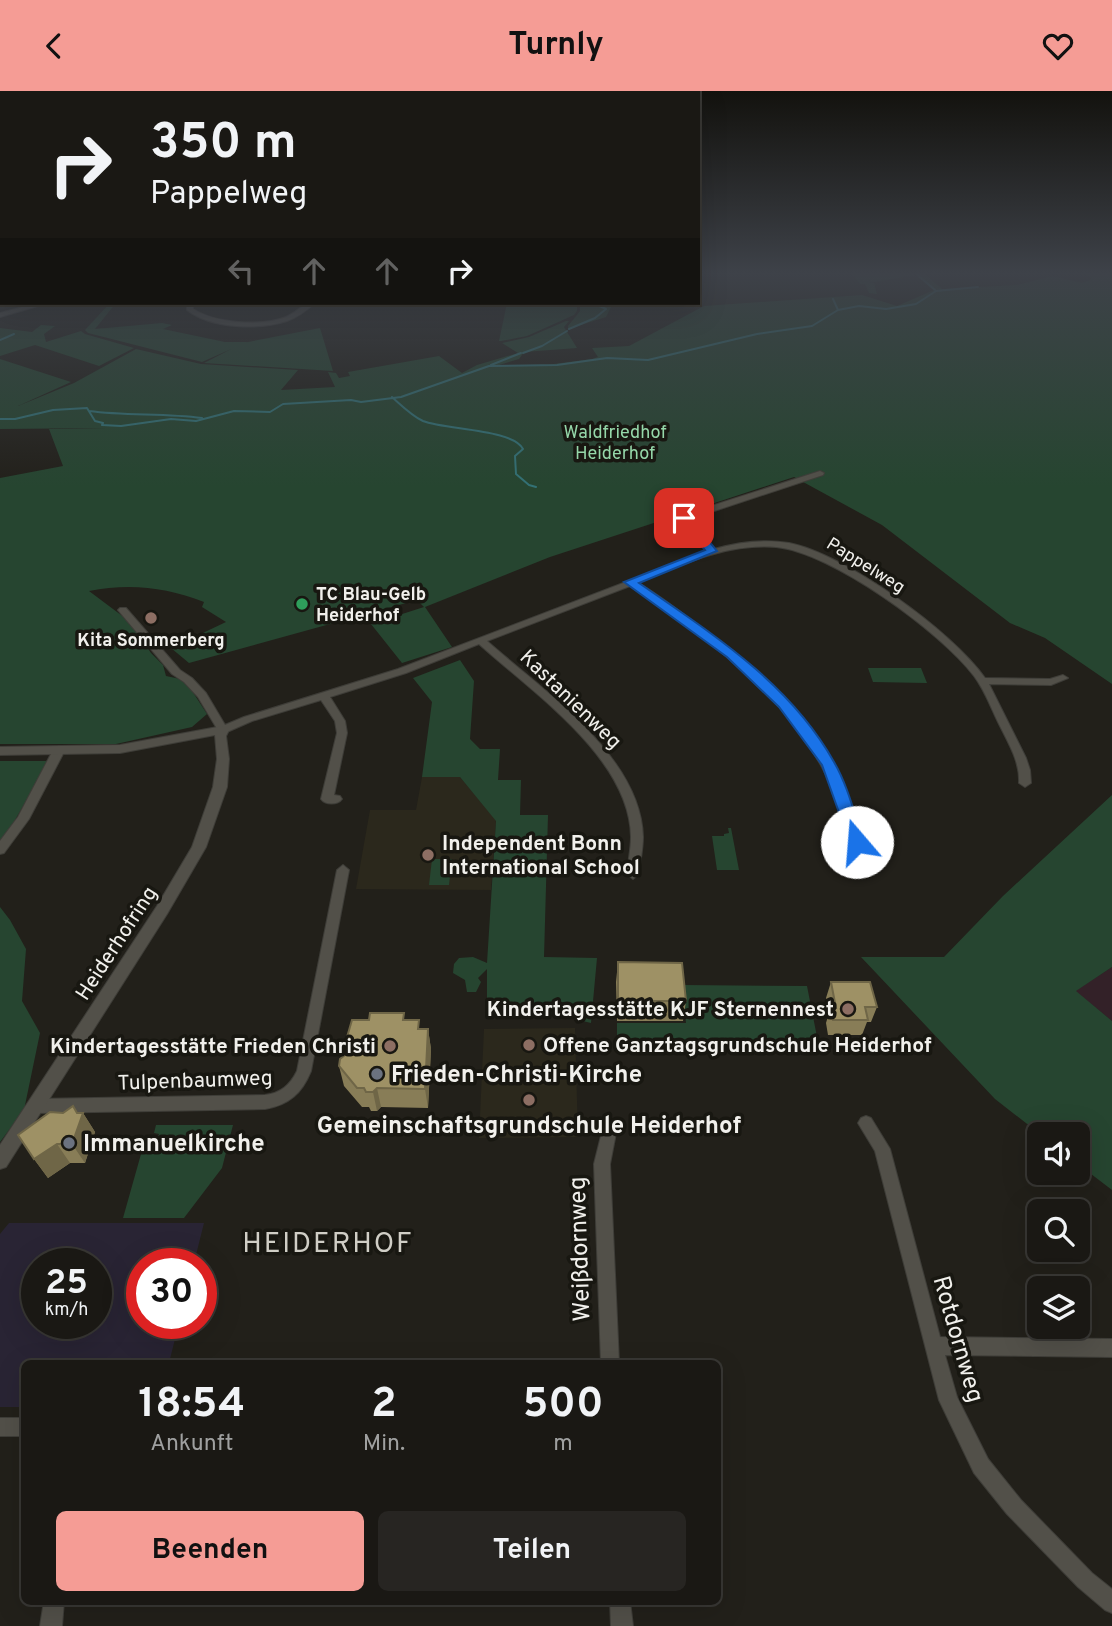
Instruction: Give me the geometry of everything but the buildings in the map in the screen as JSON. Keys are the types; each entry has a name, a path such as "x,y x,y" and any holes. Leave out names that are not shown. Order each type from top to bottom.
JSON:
{"street":[{"path":"684,518 820,473"},
{"path":"668,504 684,518 712,551"},
{"name":"Pappelweg","path":"223,730 248,719 325,697 481,641 712,551 749,544 780,544 829,559 865,582 954,649 983,681 1026,770 1025,783"},
{"path":"630,582 732,654 799,721 817,745 838,787 857,842 850,859"},
{"path":"0,751 137,747 200,732 223,730 202,695 168,664 123,610"},
{"name":"Kastanienweg","path":"481,641 559,708 592,741 618,773 637,821 638,852 633,874"},
{"path":"983,681 1051,682 1063,678"},
{"path":"325,697 340,721 342,733 327,799 336,799"},
{"name":"Heiderhofring","path":"0,1161 162,910 199,847 220,787 223,759 220,736 223,730"},
{"path":"0,850 23,818 58,751"},
{"name":"Tulpenbaumweg","path":"36,1106 265,1103 288,1095 298,1086 304,1071 343,870"},
{"name":"Rotdornweg","path":"866,1123 882,1149 948,1400 981,1466 1014,1507 1085,1580 1112,1603"},
{"name":"Weißdornweg","path":"608,1133 602,1164 610,1360"},
{"path":"933,1346 1112,1348"},
{"path":"0,1427 21,1427"},
{"path":"51,1626 54,1605"},
{"path":"620,1605 622,1626"}],"shaded area":[{"name":"Independent Bonn International School","path":"422,777 460,777 496,820 491,890 356,889 370,810 416,810"},
{"path":"1112,967 1112,1021 1075,991"},
{"name":"Gemeinschaftsgrundschule Heiderhof","path":"575,1028 578,1137 479,1138 484,1029"},
{"path":"9,1223 204,1223 198,1248 126,1248 126,1339 175,1339 170,1360 21,1360 21,1407 0,1407 0,1234"}],"green space":[{"path":"0,344 119,344 134,348 99,366 35,345 0,356"},
{"path":"130,344 243,344 202,362"},
{"path":"242,344 325,344 333,371 204,363"},
{"name":"Waldfriedhof Heiderhof","path":"503,344 574,344 577,348 524,352 519,359 499,365 546,365 592,359 598,357 592,348 633,344 1112,344 1112,684 1045,638 1010,623 882,525 794,477 550,557 425,607 452,647 402,663 371,624 424,607 417,600 189,663 171,648 226,622 202,607 204,602 147,588 118,587 89,591 129,621 151,653 163,665 166,676 185,680 207,714 192,727 116,744 0,744 0,478 63,466 49,429 107,428 0,429 0,359 71,382 18,406 74,383 136,349 201,364 298,370 281,390 335,387 328,372 336,373 339,378 350,376 348,372 439,356 462,373 477,365 518,353"},
{"path":"460,660 474,681 470,739 480,749 500,749 498,780 521,780 520,815 548,815 544,957 597,958 591,1023 487,998 487,969 478,978 481,982 476,992 467,992 465,980 453,973 454,964 459,958 473,957 487,963 496,821 460,777 422,777 432,702 413,678"},
{"path":"868,668 921,668 927,683 873,682"},
{"path":"0,761 49,761 0,846"},
{"path":"1112,795 1112,967 1076,991 1112,1021 1112,1190 1090,1173 1090,1122 1027,1124 995,1099 861,957 944,957 1003,896"},
{"path":"728,828 731,828 739,870 717,870 712,836 724,836 729,833"},
{"path":"432,859 452,859 449,885 429,885"},
{"path":"0,907 26,949 22,1001 40,1033 24,1110 0,1142"},
{"path":"682,985 807,986 818,1042 617,1041 617,1023 686,1023"},
{"path":"156,1125 233,1125 222,1168 184,1218 123,1218 143,1147 155,1147 159,1134 154,1133"}],"waterway":[{"path":"523,353 546,344"},
{"path":"393,398 489,366 557,365 607,358 648,360 717,344"},
{"path":"491,365 521,353"},
{"path":"0,419 15,419 53,410 87,408 95,421 103,423 102,425 121,426 171,419 196,421 234,411 270,412 283,404 351,400 361,402 393,398"},
{"path":"393,398 423,421 493,434 517,442 523,449 515,456 516,474 529,485 536,487"},
{"path":"89,411 202,418"}],"place":[{"name":"TC Blau-Gelb Heiderhof","path":"302,604"},
{"name":"Kita Sommerberg","path":"151,618"},
{"name":"Independent Bonn International School","path":"428,855"},
{"name":"Kindertagesstätte KJF Sternennest","path":"848,1009"},
{"name":"Offene Ganztagsgrundschule Heiderhof","path":"529,1045"},
{"name":"Kindertagesstätte Frieden Christi","path":"390,1046"},
{"name":"Frieden-Christi-Kirche","path":"377,1074"},
{"name":"Gemeinschaftsgrundschule Heiderhof","path":"529,1100"},
{"name":"Immanuelkirche","path":"69,1143"}],"district":[{"name":"HEIDERHOF","path":"328,1242"}],"route":[{"path":"684,518 712,551 630,582 732,654 799,721 829,765 857,842"}]}
